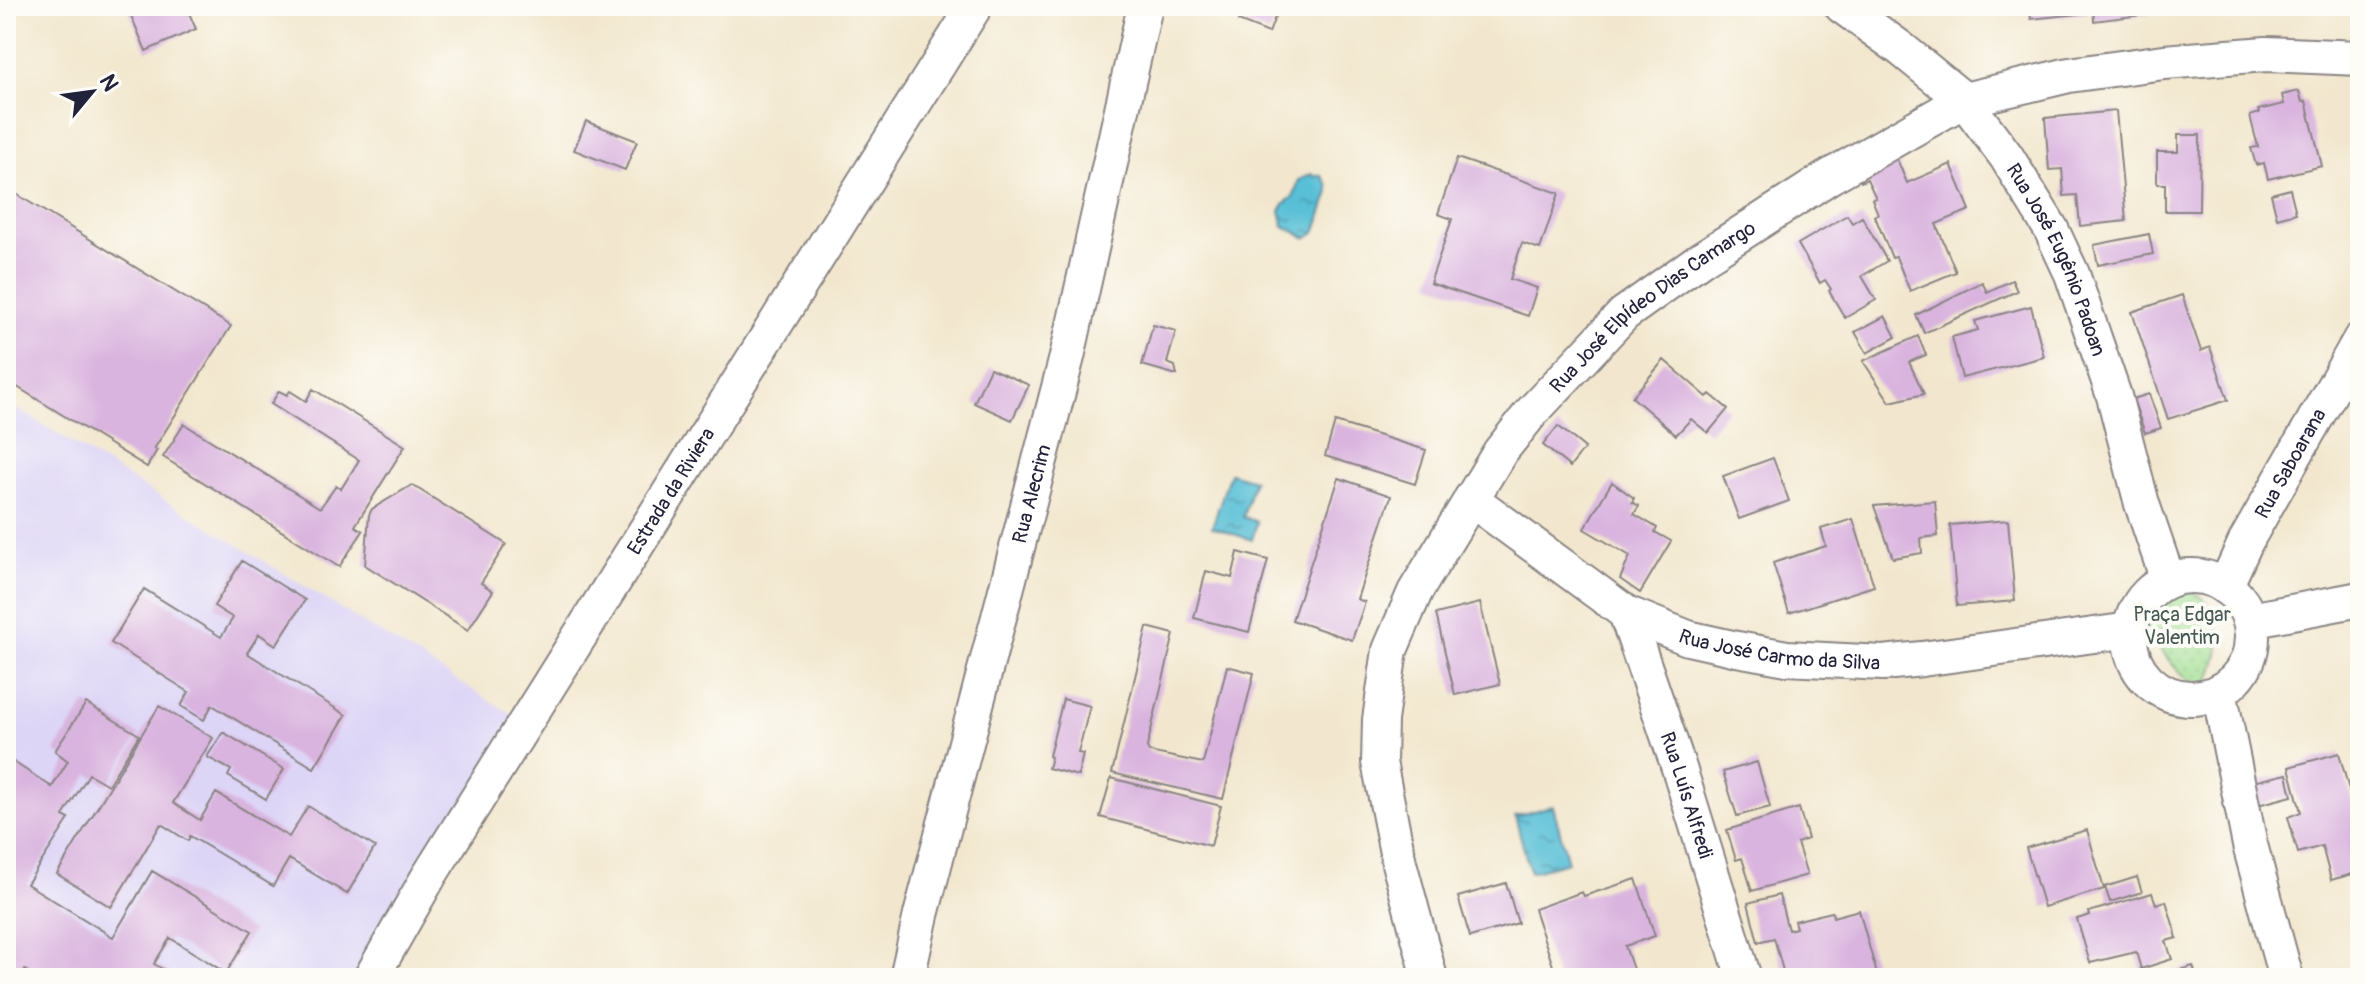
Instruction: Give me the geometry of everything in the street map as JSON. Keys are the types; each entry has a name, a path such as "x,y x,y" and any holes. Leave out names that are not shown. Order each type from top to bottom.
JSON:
{"street":[{"name":"Estrada da Riviera","path":"371,978 429,876 975,6"},
{"name":"Rua Alecrim","path":"907,978 1067,357 1145,6"},
{"name":"Rua José Eugênio Padoan","path":"1842,6 1964,100 2006,156 2044,216 2072,274 2114,396 2142,504 2168,580"},
{"name":"Rua José Elpídeo Dias Camargo","path":"1430,978 1386,805 1379,762 1380,720 1390,650 1415,592 1500,452 1531,413 1624,314 1701,259 1829,177 1964,100 2069,75 2164,62 2266,54 2360,58"},
{"name":"Rua Saboarana","path":"2225,587 2246,541 2360,340"},
{"name":"Rua José Carmo da Silva","path":"1471,499 1626,613 1688,638 1737,649 1787,658 1845,663 1922,659 2130,630"},
{"path":"2198,576 2225,587 2241,601 2250,620 2251,648 2247,662 2240,674 2219,691 2201,698 2164,692 2149,681 2138,666 2131,648 2130,630 2135,612 2145,595 2168,580 2198,576"},
{"path":"2250,620 2360,599"},
{"name":"Rua Luís Alfredi","path":"1626,613 1679,768 1744,978"},
{"path":"2219,691 2250,845 2286,978"}],"shaded area":[{"path":"6,402 520,719 362,978 6,978"}],"green space":[{"name":"Praça Edgar Valentim","path":"2164,585 2194,592 2208,605 2218,627 2219,650 2203,695 2173,665 2139,623 2144,607"}],"water":[{"path":"1311,174 1322,176 1329,192 1315,233 1307,238 1284,226 1280,211 1294,196 1299,180"},
{"path":"1230,473 1254,480 1243,517 1257,522 1252,540 1212,527"},
{"path":"1553,806 1568,862 1530,872 1515,816"}],"building":[{"path":"127,6 186,6 196,29 146,51"},
{"path":"1243,6 1279,6 1269,33 1238,21"},
{"path":"2029,6 2086,6 2087,13 2031,19"},
{"path":"2093,6 2150,6 2151,14 2094,21"},
{"path":"2299,91 2302,102 2306,101 2322,166 2268,179 2264,163 2256,165 2251,148 2258,147 2250,116 2259,113 2258,110 2284,104 2282,95"},
{"path":"2116,111 2126,221 2080,226 2077,195 2064,196 2062,169 2049,170 2045,118"},
{"path":"586,121 637,141 625,170 574,150"},
{"path":"2178,135 2200,135 2199,211 2165,211 2165,184 2157,184 2157,152 2178,152"},
{"path":"1893,150 1907,183 1951,164 1970,210 1936,224 1956,272 1910,291 1874,216 1878,214 1872,199 1876,198 1867,179 1861,182 1856,170"},
{"path":"1457,158 1559,193 1540,249 1522,243 1510,279 1537,288 1528,316 1430,283 1452,219 1438,214"},
{"path":"8,189 231,326 154,449 157,450 147,467 6,380"},
{"path":"2290,189 2296,213 2277,218 2271,194"},
{"path":"1847,215 1852,223 1862,217 1887,261 1862,276 1876,300 1845,318 1829,291 1831,289 1825,280 1820,283 1798,244"},
{"path":"2149,234 2153,254 2098,265 2094,245"},
{"path":"2012,280 2017,291 1924,333 1916,315 1982,282 1987,292"},
{"path":"2182,295 2201,351 2210,347 2228,400 2168,419 2132,312"},
{"path":"2031,306 2044,357 1962,378 1952,337 1978,330 1975,321"},
{"path":"1885,316 1896,337 1867,353 1855,332"},
{"path":"1153,325 1176,331 1167,363 1175,366 1177,375 1142,365"},
{"path":"1918,336 1926,355 1909,362 1924,394 1890,402 1863,361"},
{"path":"1664,360 1707,397 1710,394 1728,409 1708,433 1691,419 1676,435 1632,397"},
{"path":"990,368 1029,385 1012,420 974,403"},
{"path":"313,389 405,446 355,526 363,531 339,567 163,457 184,424 320,508 336,486 341,489 359,460 271,404 279,391 287,395 290,391 306,401"},
{"path":"2149,394 2161,428 2145,433 2133,399"},
{"path":"1335,422 1426,450 1415,484 1325,456"},
{"path":"1558,426 1585,448 1570,467 1543,445"},
{"path":"1773,458 1789,501 1739,519 1723,476"},
{"path":"1339,478 1391,496 1357,599 1365,602 1352,640 1292,620"},
{"path":"1612,482 1634,498 1632,502 1639,506 1634,514 1671,541 1640,593 1620,579 1630,556 1584,529"},
{"path":"412,485 506,544 481,583 493,591 468,630 365,565 372,509"},
{"path":"1935,501 1938,536 1921,538 1922,553 1893,558 1874,506"},
{"path":"1853,519 1874,586 1789,613 1773,563 1826,546 1821,529"},
{"path":"2008,520 2015,601 1957,606 1950,525"},
{"path":"1238,552 1268,560 1249,632 1194,618 1206,571 1232,578"},
{"path":"242,561 305,600 276,645 259,634 247,653 346,715 314,768 212,705 204,720 181,706 189,692 111,643 144,589 221,637 233,618 214,606"},
{"path":"1480,603 1500,684 1455,695 1436,614"},
{"path":"1147,627 1174,634 1147,747 1149,752 1203,763 1227,666 1254,673 1223,799 1112,773"},
{"path":"1063,699 1090,706 1078,753 1083,754 1078,776 1048,768"},
{"path":"86,703 139,735 108,785 89,774 63,816 69,819 27,884 113,937 152,871 252,931 226,973 170,938 154,964 178,978 39,978 25,970 20,978 6,978 6,757 52,787 68,761 55,751"},
{"path":"159,706 213,738 173,803 200,820 216,793 289,837 308,806 375,847 347,894 289,859 273,886 190,836 188,841 161,824 111,907 57,874"},
{"path":"223,732 284,769 266,799 228,776 231,770 207,757"},
{"path":"2339,753 2360,830 2360,872 2331,880 2322,846 2298,853 2288,817 2301,812 2289,767"},
{"path":"1757,762 1770,807 1737,816 1723,772"},
{"path":"2287,774 2292,796 2254,806 2248,783"},
{"path":"1111,778 1221,806 1211,846 1100,817"},
{"path":"1799,808 1808,839 1797,843 1807,875 1752,891 1742,858 1736,860 1727,830"},
{"path":"2087,830 2104,889 2044,907 2026,848"},
{"path":"2137,877 2142,892 2110,902 2105,887"},
{"path":"1636,879 1655,936 1625,946 1636,978 1586,978 1585,974 1557,978 1534,909 1582,892 1584,896"},
{"path":"1506,883 1518,923 1470,937 1458,897"},
{"path":"2152,893 2156,904 2166,901 2177,938 2166,941 2172,959 2141,969 2136,952 2090,963 2077,919 2090,915 2089,912"},
{"path":"1779,895 1788,930 1796,928 1794,921 1832,912 1833,917 1859,910 1878,978 1785,978 1774,938 1758,942 1748,903"},
{"path":"2193,966 2197,978 2156,978 2156,977"}]}
